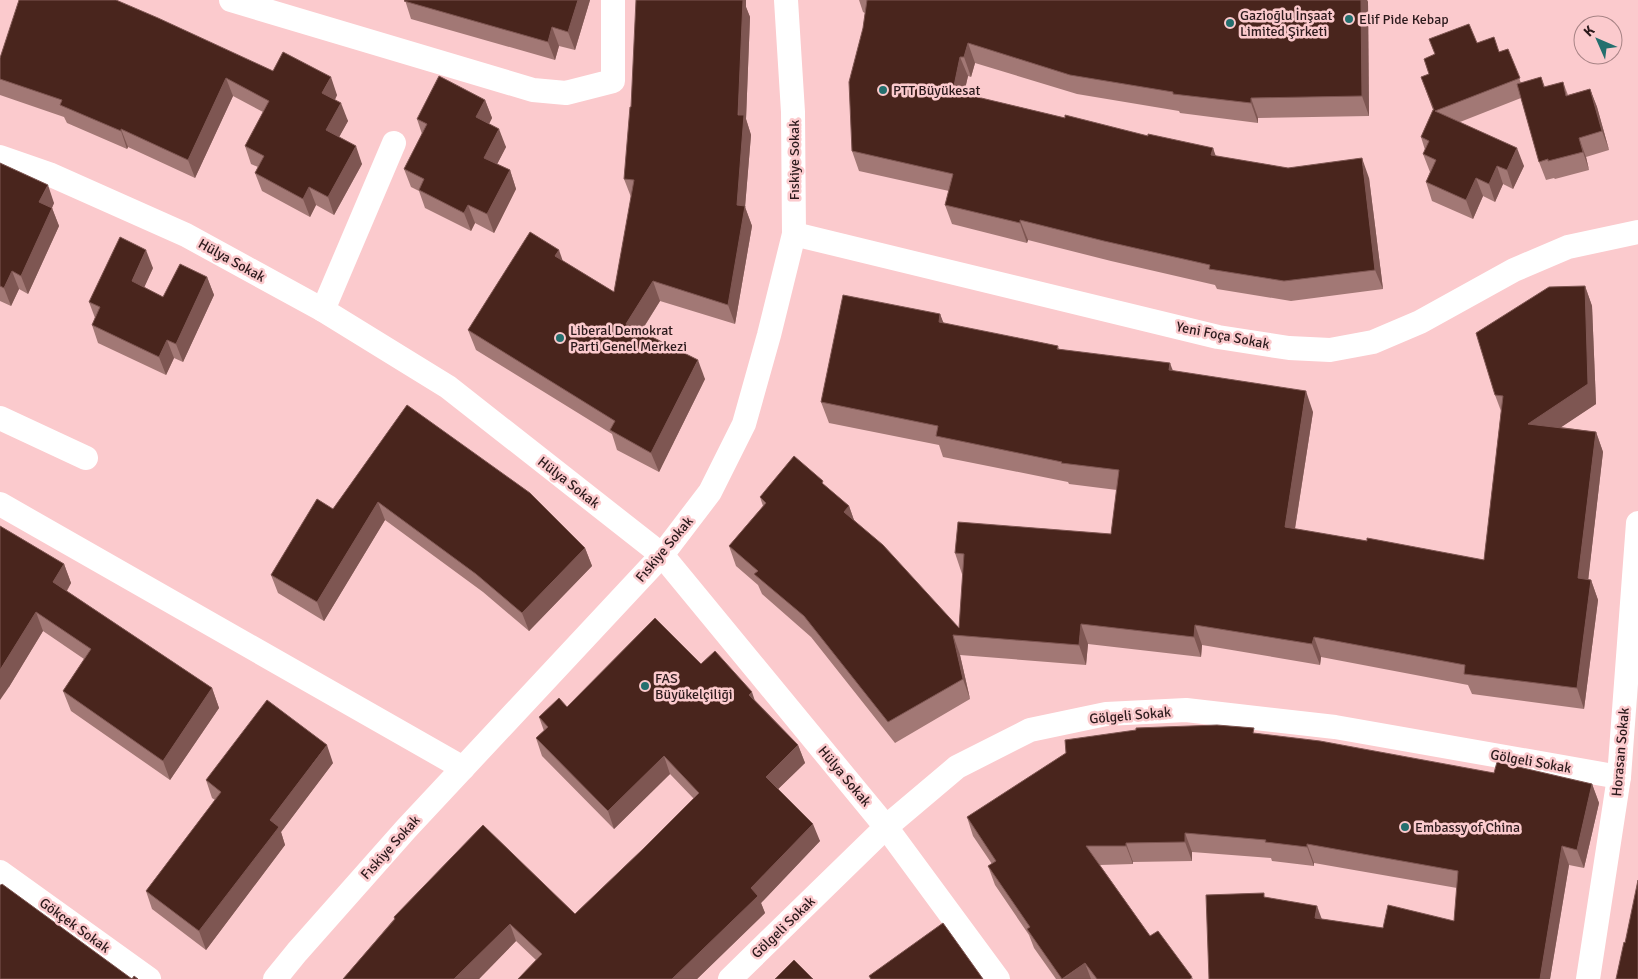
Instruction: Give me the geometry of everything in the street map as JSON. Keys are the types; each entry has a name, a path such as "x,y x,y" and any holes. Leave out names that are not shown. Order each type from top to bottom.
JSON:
{"street":[{"path":"231,0 533,90 566,93 613,81 613,0"},
{"name":"Fıskiye Sokak","path":"275,979 380,858 662,555 710,492 744,424 769,335 794,234 793,112 786,0"},
{"path":"323,310 394,143"},
{"name":"Hülya Sokak","path":"0,157 49,174 186,235 323,310 448,387 662,555 886,827 998,979"},
{"name":"Yeni Foça Sokak","path":"794,234 1218,337 1289,348 1330,350 1373,342 1420,322 1514,270 1568,247 1638,232"},
{"path":"0,418 86,458"},
{"path":"0,504 463,768"},
{"name":"Horasan Sokak","path":"1588,979 1619,777 1638,523"},
{"name":"Gölgeli Sokak","path":"730,979 886,827 957,767 1030,730 1106,714 1186,710 1335,727 1619,777"},
{"name":"Gökçek Sokak","path":"0,872 149,979"}],"building":[{"path":"19,0 116,0 273,71 283,52 331,77 322,93 341,103 326,130 356,146 328,197 309,187 303,199 255,173 264,156 245,146 269,101 226,78 188,160 121,129 121,131 60,105 62,100 0,79 0,58"},
{"path":"405,0 578,0 568,32 552,27 548,42"},
{"path":"636,0 743,0 738,115 744,115 737,205 745,206 728,305 653,281 626,324 698,360 651,453 610,430 615,421 468,330 530,232 559,250 555,256 614,292 634,180 624,179 631,107"},
{"path":"867,0 1361,0 1362,96 1251,98 1251,103 1173,94 1173,92 1070,75 968,43 964,57 960,57 954,86 957,86 956,92 1065,118 1065,115 1148,136 1148,134 1213,148 1211,155 1288,168 1362,158 1375,270 1284,281 1209,269 1210,265 1020,220 1020,223 945,205 953,174 852,151 849,82 863,28"},
{"path":"1469,24 1477,43 1494,37 1499,52 1508,49 1520,78 1435,111 1517,148 1507,170 1497,166 1489,184 1476,178 1466,200 1426,182 1436,160 1423,154 1429,141 1421,137 1434,110 1421,77 1429,74 1424,59 1435,54 1429,39"},
{"path":"439,76 485,100 476,117 499,129 484,158 510,170 487,214 468,205 464,213 419,190 424,179 404,169 427,124 417,119"},
{"path":"1541,77 1544,87 1563,82 1566,96 1590,89 1602,131 1579,138 1583,152 1539,162 1517,84"},
{"path":"0,163 48,185 39,202 52,208 21,276 12,271 4,288 0,286"},
{"path":"120,237 146,250 132,281 163,297 180,264 207,277 176,344 167,340 159,357 92,325 100,307 89,302"},
{"path":"1585,286 1588,384 1528,424 1596,432 1578,578 1591,580 1577,688 1464,674 1465,665 1314,637 1312,644 1195,625 1194,637 1081,624 1079,645 953,635 963,679 888,722 804,616 754,574 758,571 729,546 766,503 760,497 794,456 849,506 844,512 883,545 959,628 964,554 955,553 958,522 1111,534 1119,470 1061,463 936,436 938,426 821,402 843,295 940,314 939,322 1058,346 1057,349 1170,363 1169,370 1306,391 1285,527 1367,541 1367,538 1484,560 1503,396 1495,395 1476,333 1549,287"},
{"path":"407,405 530,493 585,548 522,613 476,574 378,502 317,602 271,575 317,499 333,509"},
{"path":"0,526 64,564 53,582 212,688 163,761 63,691 91,649 36,612 0,670"},
{"path":"655,618 701,664 715,651 752,692 749,695 798,745 766,777 813,824 751,888 758,896 672,979 518,979 542,954 510,924 454,979 343,979 395,919 394,917 483,825 575,914 699,793 664,756 608,811 536,738 548,727 539,717 559,698 567,707"},
{"path":"267,700 327,745 270,820 279,827 199,931 146,891 221,792 206,780"},
{"path":"1217,725 1254,728 1253,733 1320,741 1494,773 1497,762 1592,784 1577,850 1562,846 1540,979 1209,979 1206,895 1264,893 1264,897 1317,906 1315,918 1383,928 1388,905 1454,921 1458,871 1307,844 1307,847 1265,842 1266,840 1185,833 1185,842 1126,843 1126,846 1086,846 1150,936 1158,931 1192,977 1190,979 1097,979 1085,963 1062,979 1027,929 1030,927 988,866 996,861 967,817 1066,753 1065,740 1136,730 1136,728"},
{"path":"1638,880 1638,979 1616,979 1625,943"},
{"path":"2,884 132,979 0,979 0,885"},
{"path":"943,923 983,979 871,979 869,976"},
{"path":"794,960 813,979 775,979"}],"place":[{"name":"Elif Pide Kebap","path":"1349,19"},
{"name":"Gazioğlu İnşaat Limited Şirketi","path":"1230,23"},
{"name":"PTT Büyükesat","path":"883,90"},
{"name":"Liberal Demokrat Parti Genel Merkezi","path":"560,338"},
{"name":"FAS Büyükelçiliği","path":"645,686"},
{"name":"Embassy of China","path":"1405,827"}]}
